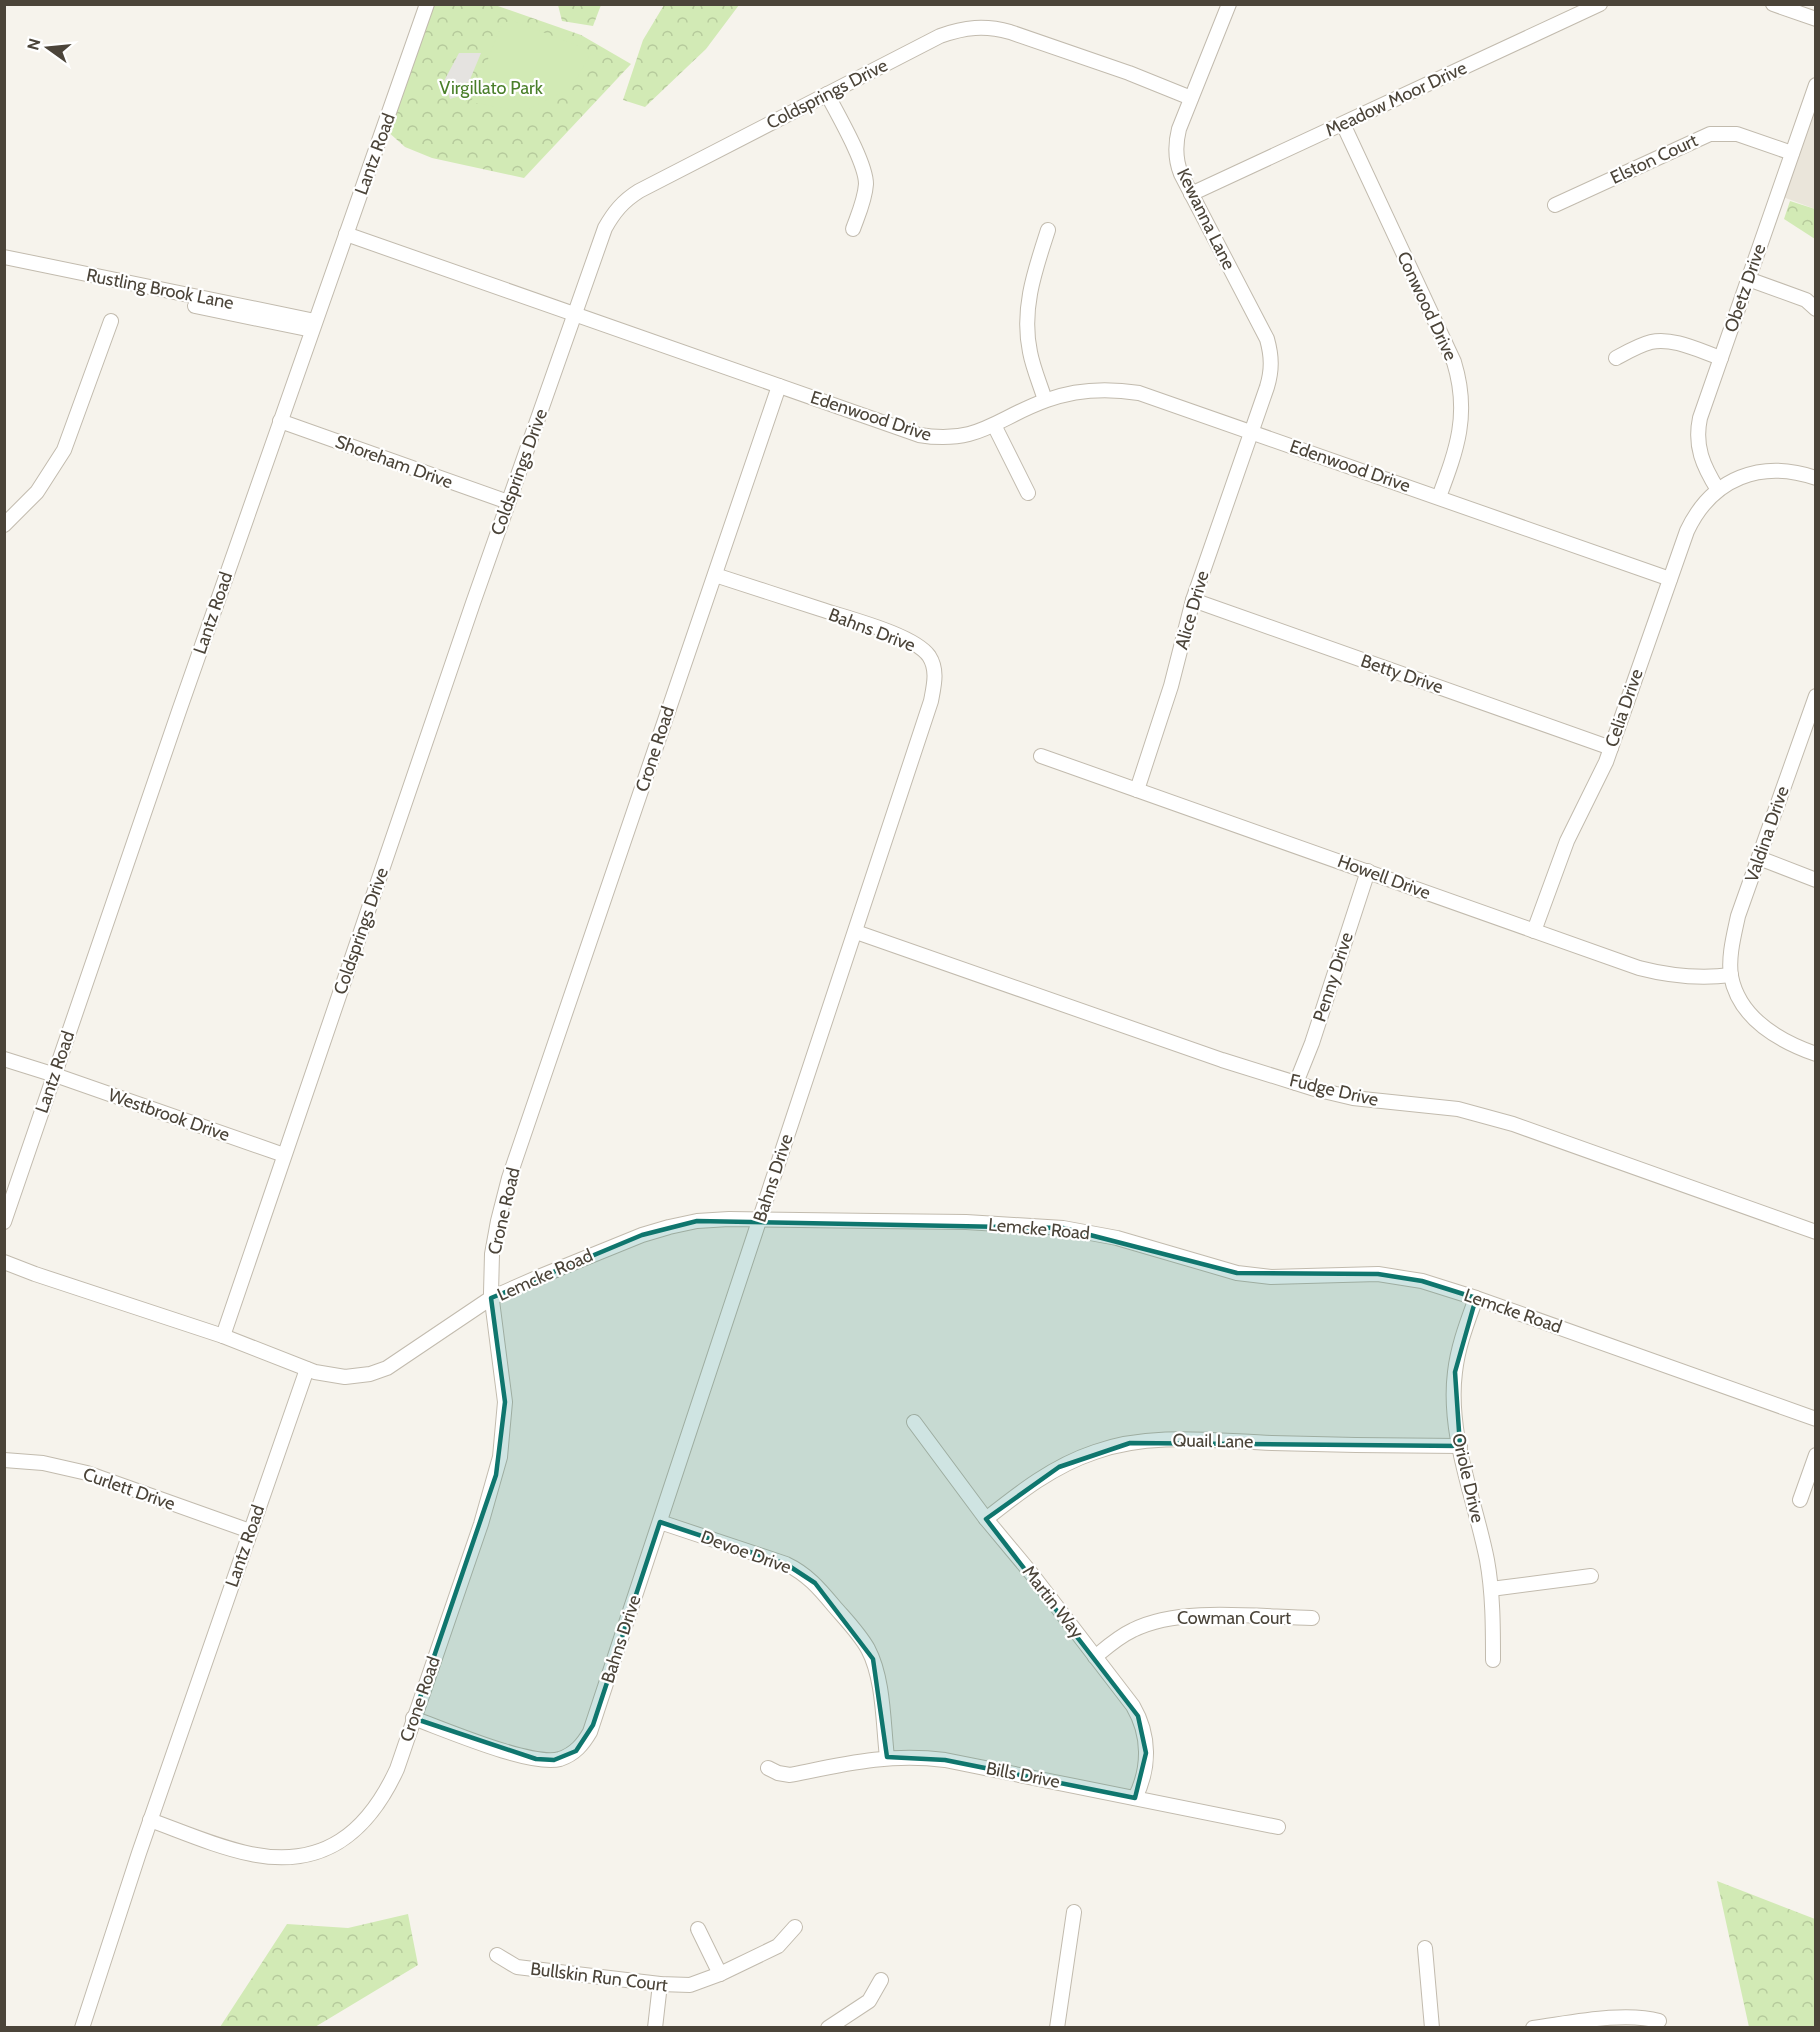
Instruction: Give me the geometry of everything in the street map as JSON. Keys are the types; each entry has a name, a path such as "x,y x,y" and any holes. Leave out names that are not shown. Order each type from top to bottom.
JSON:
{"street":[{"name":"Lantz Road","path":"4,1222 280,421 427,4"},
{"name":"Kewanna Lane","path":"1229,4 1179,129 1176,148 1179,169 1269,348 1272,364 1270,378 1251,431"},
{"name":"Meadow Moor Drive","path":"1191,194 1600,4"},
{"path":"1773,4 1815,19"},
{"name":"Coldsprings Drive","path":"223,1336 508,501 605,228 612,215 630,196 940,36 972,27 1010,32 1129,73 1191,98"},
{"name":"Obetz Drive","path":"1718,490 1701,461 1697,436 1700,418 1815,85"},
{"path":"827,94 865,174 864,198 853,229"},
{"name":"Conwood Drive","path":"1343,124 1458,375 1462,401 1461,431 1439,497"},
{"name":"Elston Court","path":"1555,205 1710,134 1737,134 1792,153"},
{"path":"1045,400 1029,349 1027,318 1030,288 1048,230"},
{"name":"Edenwood Drive","path":"346,234 919,435 945,438 963,436 994,425 1045,400 1077,392 1101,389 1139,393 1670,579"},
{"name":"Rustling Brook Lane","path":"4,258 314,325"},
{"name":"Rustling Brook Lane","path":"4,267 314,325"},
{"path":"1748,279 1806,300 1815,309"},
{"path":"4,525 37,492 59,460 74,428 111,321"},
{"path":"1616,358 1644,344 1661,341 1721,358"},
{"name":"Crone Road","path":"150,1820 251,1854 296,1857 319,1851 343,1839 370,1815 397,1769 481,1524 500,1457 505,1402 491,1298 492,1254 509,1178 779,386"},
{"name":"Shoreham Drive","path":"280,421 508,501"},
{"path":"994,425 1028,493"},
{"name":"Alice Drive","path":"1137,790 1171,686 1193,600 1251,431"},
{"name":"Celia Drive","path":"1534,931 1567,841 1602,772 1692,520 1703,504 1718,490 1742,477 1767,470 1794,472 1815,478"},
{"name":"Bahns Drive","path":"413,1718 519,1756 536,1759 554,1760 576,1751 586,1739 593,1725 931,701 935,680 933,664 918,646 889,632 715,575"},
{"name":"Betty Drive","path":"1193,600 1611,748"},
{"name":"Valdina Drive","path":"1731,975 1733,939 1738,916 1815,696"},
{"name":"Howell Drive","path":"1041,756 1639,968 1662,974 1699,977 1731,975"},
{"path":"1759,858 1815,879"},
{"name":"Penny Drive","path":"1296,1083 1312,1043 1368,871"},
{"name":"Fudge Drive","path":"856,932 1167,1041 1296,1083 1353,1098 1458,1109 1513,1124 1815,1232"},
{"path":"1731,975 1737,993 1759,1024 1787,1043 1815,1054"},
{"name":"Westbrook Drive","path":"4,1059 284,1155"},
{"name":"Lemcke Road","path":"307,1369 335,1376 353,1377 387,1368 491,1298 598,1252 669,1227 698,1221 966,1222 1063,1228 1117,1238 1237,1273 1271,1277 1378,1274 1422,1281 1476,1298 1815,1419"},
{"path":"4,1262 223,1336 307,1369"},
{"name":"Oriole Drive","path":"1476,1298 1462,1335 1455,1372 1454,1407 1460,1446 1487,1561 1491,1589 1493,1660"},
{"name":"Lantz Road","path":"82,2028 150,1820 307,1369"},
{"name":"Martin Way","path":"914,1422 986,1519 1031,1573 1133,1706 1142,1725 1146,1744 1143,1781 1135,1798"},
{"name":"Quail Lane","path":"986,1519 1019,1493 1059,1467 1095,1451 1131,1443 1192,1440 1460,1446"},
{"path":"1800,1500 1815,1455"},
{"name":"Curlett Drive","path":"4,1460 43,1463 87,1473 250,1531"},
{"name":"Devoe Drive","path":"660,1522 786,1564 802,1572 815,1583 861,1638 873,1659 878,1677 887,1757"},
{"path":"1491,1589 1592,1576"},
{"name":"Cowman Court","path":"1095,1657 1115,1640 1133,1630 1174,1617 1198,1615 1312,1618"},
{"name":"Bills Drive","path":"768,1768 790,1775 887,1757 916,1756 1278,1827"},
{"path":"1057,2028 1074,1912"},
{"name":"Bullskin Run Court","path":"497,1954 517,1967 660,1984 690,1984 720,1974 778,1946 795,1927"},
{"path":"698,1929 720,1974"},
{"path":"1425,1948 1432,2028"},
{"path":"828,2028 869,2001 881,1980"},
{"path":"655,2028 660,1984"},
{"path":"1533,2028 1625,2017 1642,2017 1659,2021"}],"highlighted area":[{"path":"697,1221 1063,1228 1237,1273 1378,1274 1422,1281 1476,1298 1455,1372 1460,1446 1130,1443 1059,1467 986,1519 1138,1716 1146,1753 1135,1798 945,1760 887,1757 873,1659 815,1583 786,1564 660,1522 593,1725 576,1751 554,1760 536,1759 413,1718 496,1475 505,1402 491,1298 642,1235"}],"shaded area":[{"path":"459,53 481,53 469,82 459,85 463,95 450,99 444,81"},
{"path":"1815,103 1815,209 1783,197"}],"green space":[{"path":"558,4 601,5 593,26 562,21"},
{"name":"Virgillato Park","path":"431,5 495,5 581,35 631,64 524,178 432,158 405,147 386,130"},
{"path":"664,5 739,5 706,49 645,107 623,100 643,40"},
{"path":"511,20 592,51 572,87 523,112 471,102 502,24"},
{"path":"1790,201 1815,209 1815,239 1784,219"},
{"path":"1717,1881 1815,1919 1815,2027 1749,2027"},
{"path":"408,1914 418,1965 315,2027 220,2027 287,1924 348,1928"}]}
